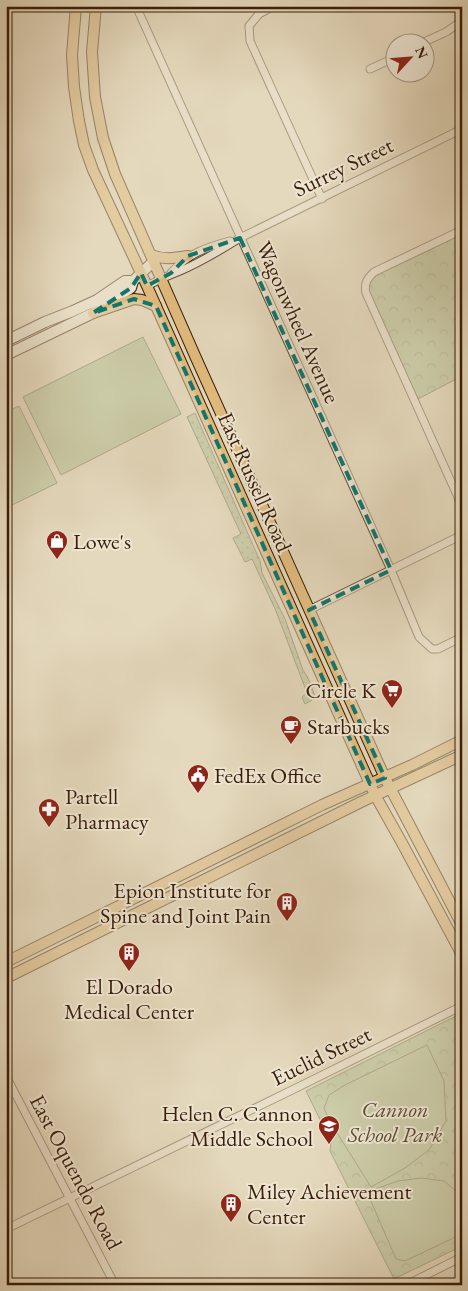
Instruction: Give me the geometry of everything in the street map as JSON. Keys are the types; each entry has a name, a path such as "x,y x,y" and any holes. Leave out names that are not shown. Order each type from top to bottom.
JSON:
{"main road":[{"name":"East Russell Road","path":"76,6 72,63 79,121 84,145 97,178 142,273 375,795 462,955"},
{"name":"East Russell Road","path":"96,6 92,52 93,80 98,117 115,174 160,279 384,778 462,925"},
{"path":"152,258 168,259 188,256"},
{"path":"92,313 134,299 156,306"},
{"path":"260,538 273,531"},
{"path":"6,962 322,805 384,778 462,740"},
{"path":"6,978 375,795 462,755"},
{"path":"155,887 165,899"}],"street":[{"name":"Wagonwheel Avenue","path":"136,6 391,570 419,637 432,648 438,649 462,637"},
{"path":"274,6 258,14 249,26 250,41 322,199"},
{"path":"436,37 462,21"},
{"path":"370,69 386,62"},
{"name":"Surrey Street","path":"147,286 462,129"},
{"path":"462,230 374,272 366,282 366,293 462,506"},
{"name":"Surrey Street","path":"171,273 188,256 207,247 240,238"},
{"path":"6,355 92,313 131,288 133,281 142,273 152,258"},
{"path":"6,341 97,300 125,281 133,281"},
{"path":"34,342 38,332 66,317 73,311"},
{"path":"309,610 462,535"},
{"name":"Euclid Street","path":"6,1229 462,1006"},
{"name":"East Oquendo Road","path":"6,1076 115,1285"},
{"path":"406,1285 462,1257"}],"highlighted area":[{"path":"240,238 391,570 309,610 385,778 370,784 156,306 134,299 93,313 131,288 141,273 147,286 171,273 188,256"}],"green space":[{"path":"462,232 462,376 414,401 365,290 368,278"},
{"path":"143,337 181,414 61,475 23,397"},
{"path":"19,406 57,483 6,508 6,412"},
{"path":"195,413 260,561 262,573 285,619 303,670 315,696 305,704 302,697 307,693 276,611 252,559 245,562 233,538 241,534 187,417"},
{"name":"Cannon School Park","path":"462,1013 462,1246 394,1279 330,1151 331,1142 306,1091"},
{"path":"427,1045 444,1081 446,1121 429,1150 405,1168 371,1187 329,1120 324,1108 329,1095 345,1085"},
{"path":"421,1178 444,1181 462,1196 462,1234 405,1261 396,1259 367,1192 398,1181"}],"place":[{"name":"Lowe's","path":"57,560"},
{"name":"Circle K","path":"392,709"},
{"name":"Starbucks","path":"291,745"},
{"name":"FedEx Office","path":"198,794"},
{"name":"Partell Pharmacy","path":"49,828"},
{"name":"Epion Institute for Spine and Joint Pain","path":"287,922"},
{"name":"El Dorado Medical Center","path":"129,972"},
{"name":"Helen C. Cannon Middle School","path":"329,1145"},
{"name":"Miley Achievement Center","path":"231,1223"}]}
